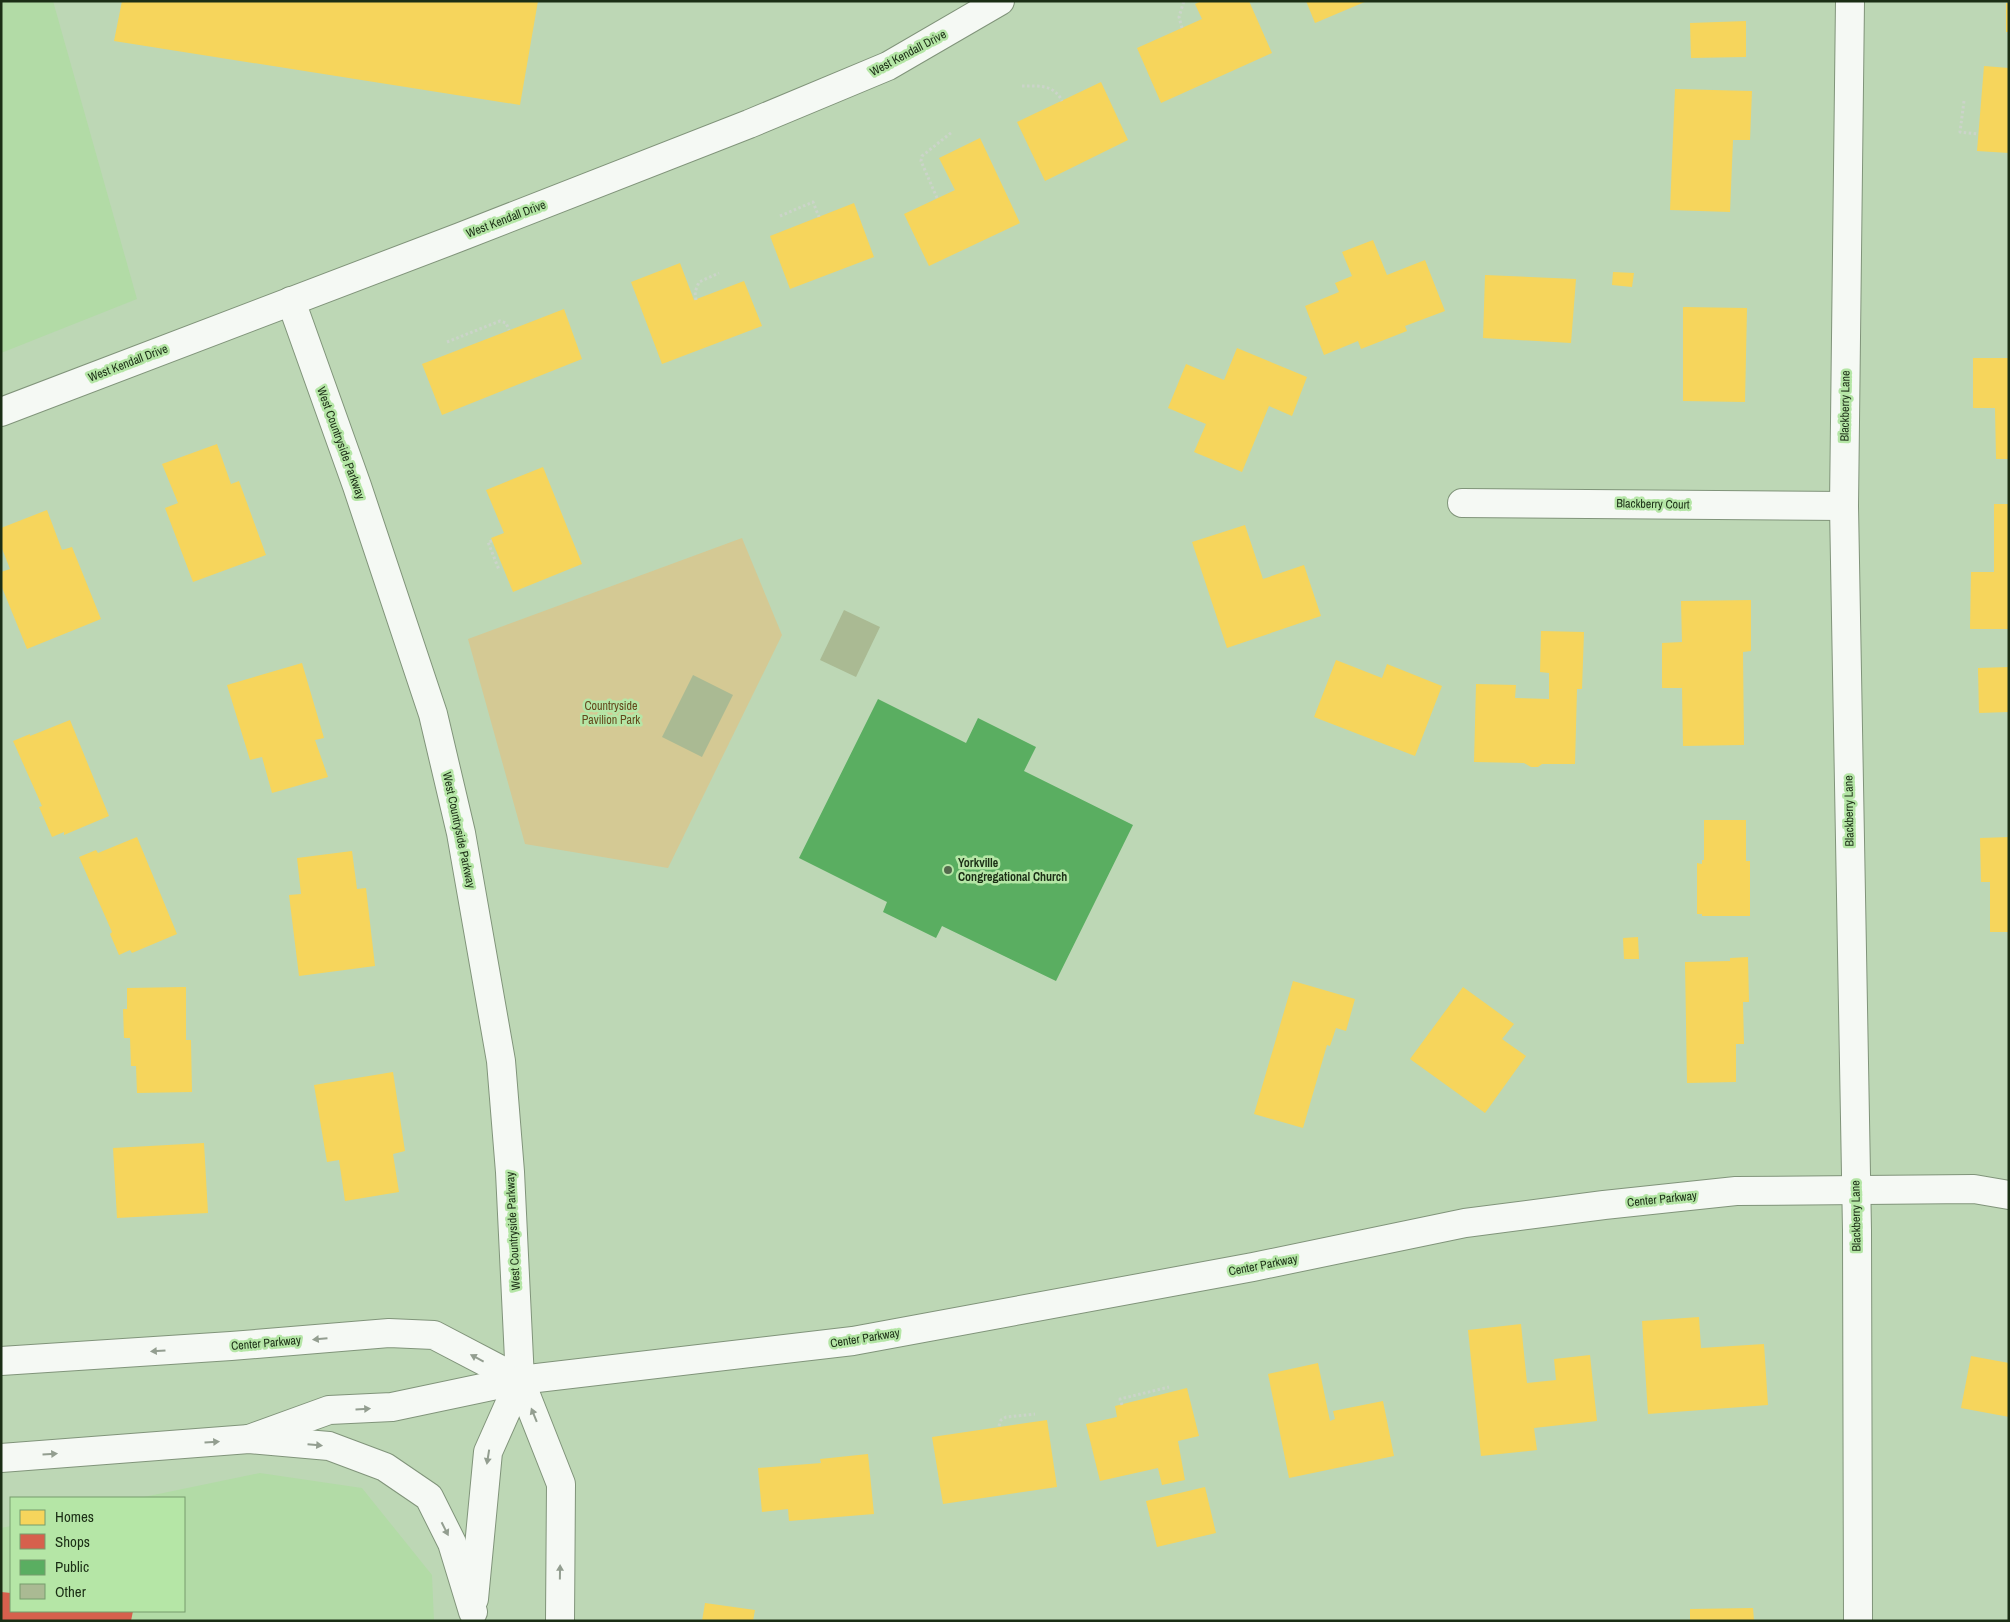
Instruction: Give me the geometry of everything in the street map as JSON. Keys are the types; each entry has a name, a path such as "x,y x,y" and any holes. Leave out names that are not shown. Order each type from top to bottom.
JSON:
{"street":[{"name":"West Kendall Drive","path":"1,412 678,152 888,66 1000,1"},
{"name":"Blackberry Lane","path":"1850,1 1844,506 1856,1189 1858,1621"},
{"name":"West Countryside Parkway","path":"291,302 357,486 434,714 462,833 500,1061 510,1172 520,1380 561,1484 560,1621"},
{"name":"Blackberry Court","path":"1462,503 1844,506"},
{"name":"Center Parkway","path":"249,1439 330,1410 392,1408 520,1380 852,1341 1253,1267 1475,1222 1604,1205 1736,1191 1974,1189 2009,1195"},
{"name":"Center Parkway","path":"1,1361 220,1347 389,1333 434,1335 520,1380"},
{"name":"West Countryside Parkway","path":"472,1617 488,1452 520,1380"},
{"name":"Center Parkway","path":"1,1458 249,1439 329,1446 385,1467 429,1497 452,1543 472,1617"}],"path":[{"path":"1182,28 1179,17 1184,1"},
{"path":"1022,86 1050,88 1058,93 1062,101"},
{"path":"1964,101 1960,132 1978,134"},
{"path":"937,198 921,161 924,153 952,132"},
{"path":"780,216 813,202 819,216"},
{"path":"696,300 695,292 699,282 719,273"},
{"path":"447,342 500,321 506,323 509,330"},
{"path":"492,541 488,542 498,570"},
{"path":"1122,1405 1120,1399 1169,1387"},
{"path":"999,1426 1000,1420 1006,1417 1034,1414"}],"shaded area":[{"path":"1,1 53,1 137,299 1,353"},
{"path":"260,1473 362,1488 432,1575 434,1621 1,1621 1,1528 10,1526 10,1612 185,1612 185,1497 144,1497"}],"green space":[{"name":"Countryside Pavilion Park","path":"742,538 782,635 668,868 525,844 468,639"}],"building: Homes":[{"path":"122,1 538,1 520,105 114,41"},
{"path":"1201,1 1249,1 1272,53 1161,103 1137,48 1202,19 1195,4"},
{"path":"1306,1 1367,1 1315,23"},
{"path":"2006,3 2009,3 2009,32 2006,32"},
{"path":"1746,21 1746,57 1691,58 1690,23"},
{"path":"1984,66 2009,68 2009,153 1977,151"},
{"path":"1101,82 1128,140 1045,181 1017,122"},
{"path":"1675,89 1752,91 1750,140 1733,140 1730,212 1670,210"},
{"path":"980,138 1020,223 929,266 904,214 955,190 939,158"},
{"path":"854,203 874,257 790,289 770,236"},
{"path":"1373,240 1387,275 1425,260 1445,311 1405,326 1407,331 1361,349 1358,341 1324,355 1305,306 1339,292 1335,283 1352,276 1342,252"},
{"path":"680,263 694,300 744,281 762,326 662,364 631,282"},
{"path":"1613,272 1634,273 1632,287 1612,285"},
{"path":"1485,275 1576,279 1571,343 1483,338"},
{"path":"1683,307 1747,308 1745,402 1683,401"},
{"path":"564,309 582,359 442,415 422,364"},
{"path":"1237,348 1307,377 1292,416 1269,406 1242,472 1194,452 1206,424 1168,408 1186,364 1224,380"},
{"path":"1973,358 2009,358 2009,459 1996,459 1995,408 1973,408"},
{"path":"217,444 231,484 239,481 266,555 193,582 165,508 178,503 162,464"},
{"path":"543,467 582,564 513,592 491,538 504,533 486,490"},
{"path":"1994,504 2009,504 2009,629 1970,629 1971,572 1994,572"},
{"path":"47,510 62,550 72,547 101,619 27,649 1,585 1,572 10,569 1,546 1,528"},
{"path":"1245,525 1263,579 1304,565 1321,616 1227,648 1192,542"},
{"path":"1751,600 1751,651 1743,652 1744,745 1683,746 1682,688 1662,688 1662,643 1682,642 1681,601"},
{"path":"1541,631 1584,632 1582,689 1577,689 1575,764 1542,764 1538,767 1531,767 1524,763 1474,762 1476,684 1516,685 1515,698 1549,699 1549,673 1540,672"},
{"path":"1336,660 1382,678 1387,664 1442,686 1415,756 1314,717"},
{"path":"302,663 324,738 315,740 328,777 272,793 262,757 250,760 227,685"},
{"path":"2009,667 2009,712 1979,713 1978,668"},
{"path":"70,720 109,816 64,835 64,832 52,837 39,807 42,806 13,741"},
{"path":"1704,820 1746,820 1746,861 1750,861 1750,916 1702,916 1702,914 1697,914 1697,863 1702,864 1702,860 1704,860"},
{"path":"137,837 177,934 132,953 130,950 119,955 110,934 112,932 79,857 96,850 98,853"},
{"path":"2009,837 2009,932 1990,932 1990,882 1981,882 1980,838"},
{"path":"352,851 357,889 366,888 375,966 299,976 289,895 301,894 297,858"},
{"path":"1638,937 1639,959 1624,959 1623,938"},
{"path":"1748,957 1749,1002 1743,1002 1744,1044 1736,1044 1736,1082 1687,1083 1685,962 1730,961 1730,958"},
{"path":"1293,981 1355,999 1346,1031 1336,1028 1330,1046 1327,1045 1303,1128 1254,1114"},
{"path":"186,987 186,1040 191,1040 192,1092 137,1093 136,1066 131,1066 130,1038 124,1038 123,1009 127,1009 127,988"},
{"path":"1463,987 1514,1024 1502,1039 1526,1056 1485,1113 1410,1059"},
{"path":"393,1072 405,1151 393,1154 399,1192 345,1201 339,1160 327,1162 314,1085"},
{"path":"204,1143 208,1213 117,1218 113,1148"},
{"path":"1699,1317 1701,1348 1764,1344 1768,1405 1648,1414 1642,1321"},
{"path":"1521,1324 1527,1383 1556,1380 1554,1359 1590,1355 1597,1421 1534,1428 1537,1450 1481,1456 1468,1330"},
{"path":"1971,1356 2009,1363 2009,1417 1961,1408"},
{"path":"1318,1363 1330,1421 1335,1419 1333,1411 1383,1401 1394,1456 1289,1478 1268,1374"},
{"path":"1187,1388 1199,1436 1178,1441 1185,1480 1162,1485 1158,1468 1100,1481 1086,1424 1117,1417 1115,1406"},
{"path":"1047,1420 1057,1487 943,1504 932,1437"},
{"path":"868,1454 874,1514 789,1521 788,1509 762,1512 758,1468 821,1463 820,1459"},
{"path":"1205,1487 1216,1533 1157,1547 1146,1501"},
{"path":"705,1603 755,1610 753,1621 702,1621"},
{"path":"1753,1608 1754,1621 1690,1621 1690,1609"}],"building: Shops":[{"path":"1,1592 10,1593 10,1612 133,1612 131,1621 1,1621"}],"building: Public":[{"path":"878,699 966,743 978,718 1036,747 1024,771 1133,825 1056,981 942,926 936,938 883,912 887,902 799,858"}],"building: Other":[{"path":"844,610 880,627 856,677 820,660"},
{"path":"693,675 733,695 702,757 662,737"}],"place":[{"name":"Yorkville Congregational Church","path":"948,870"}]}
